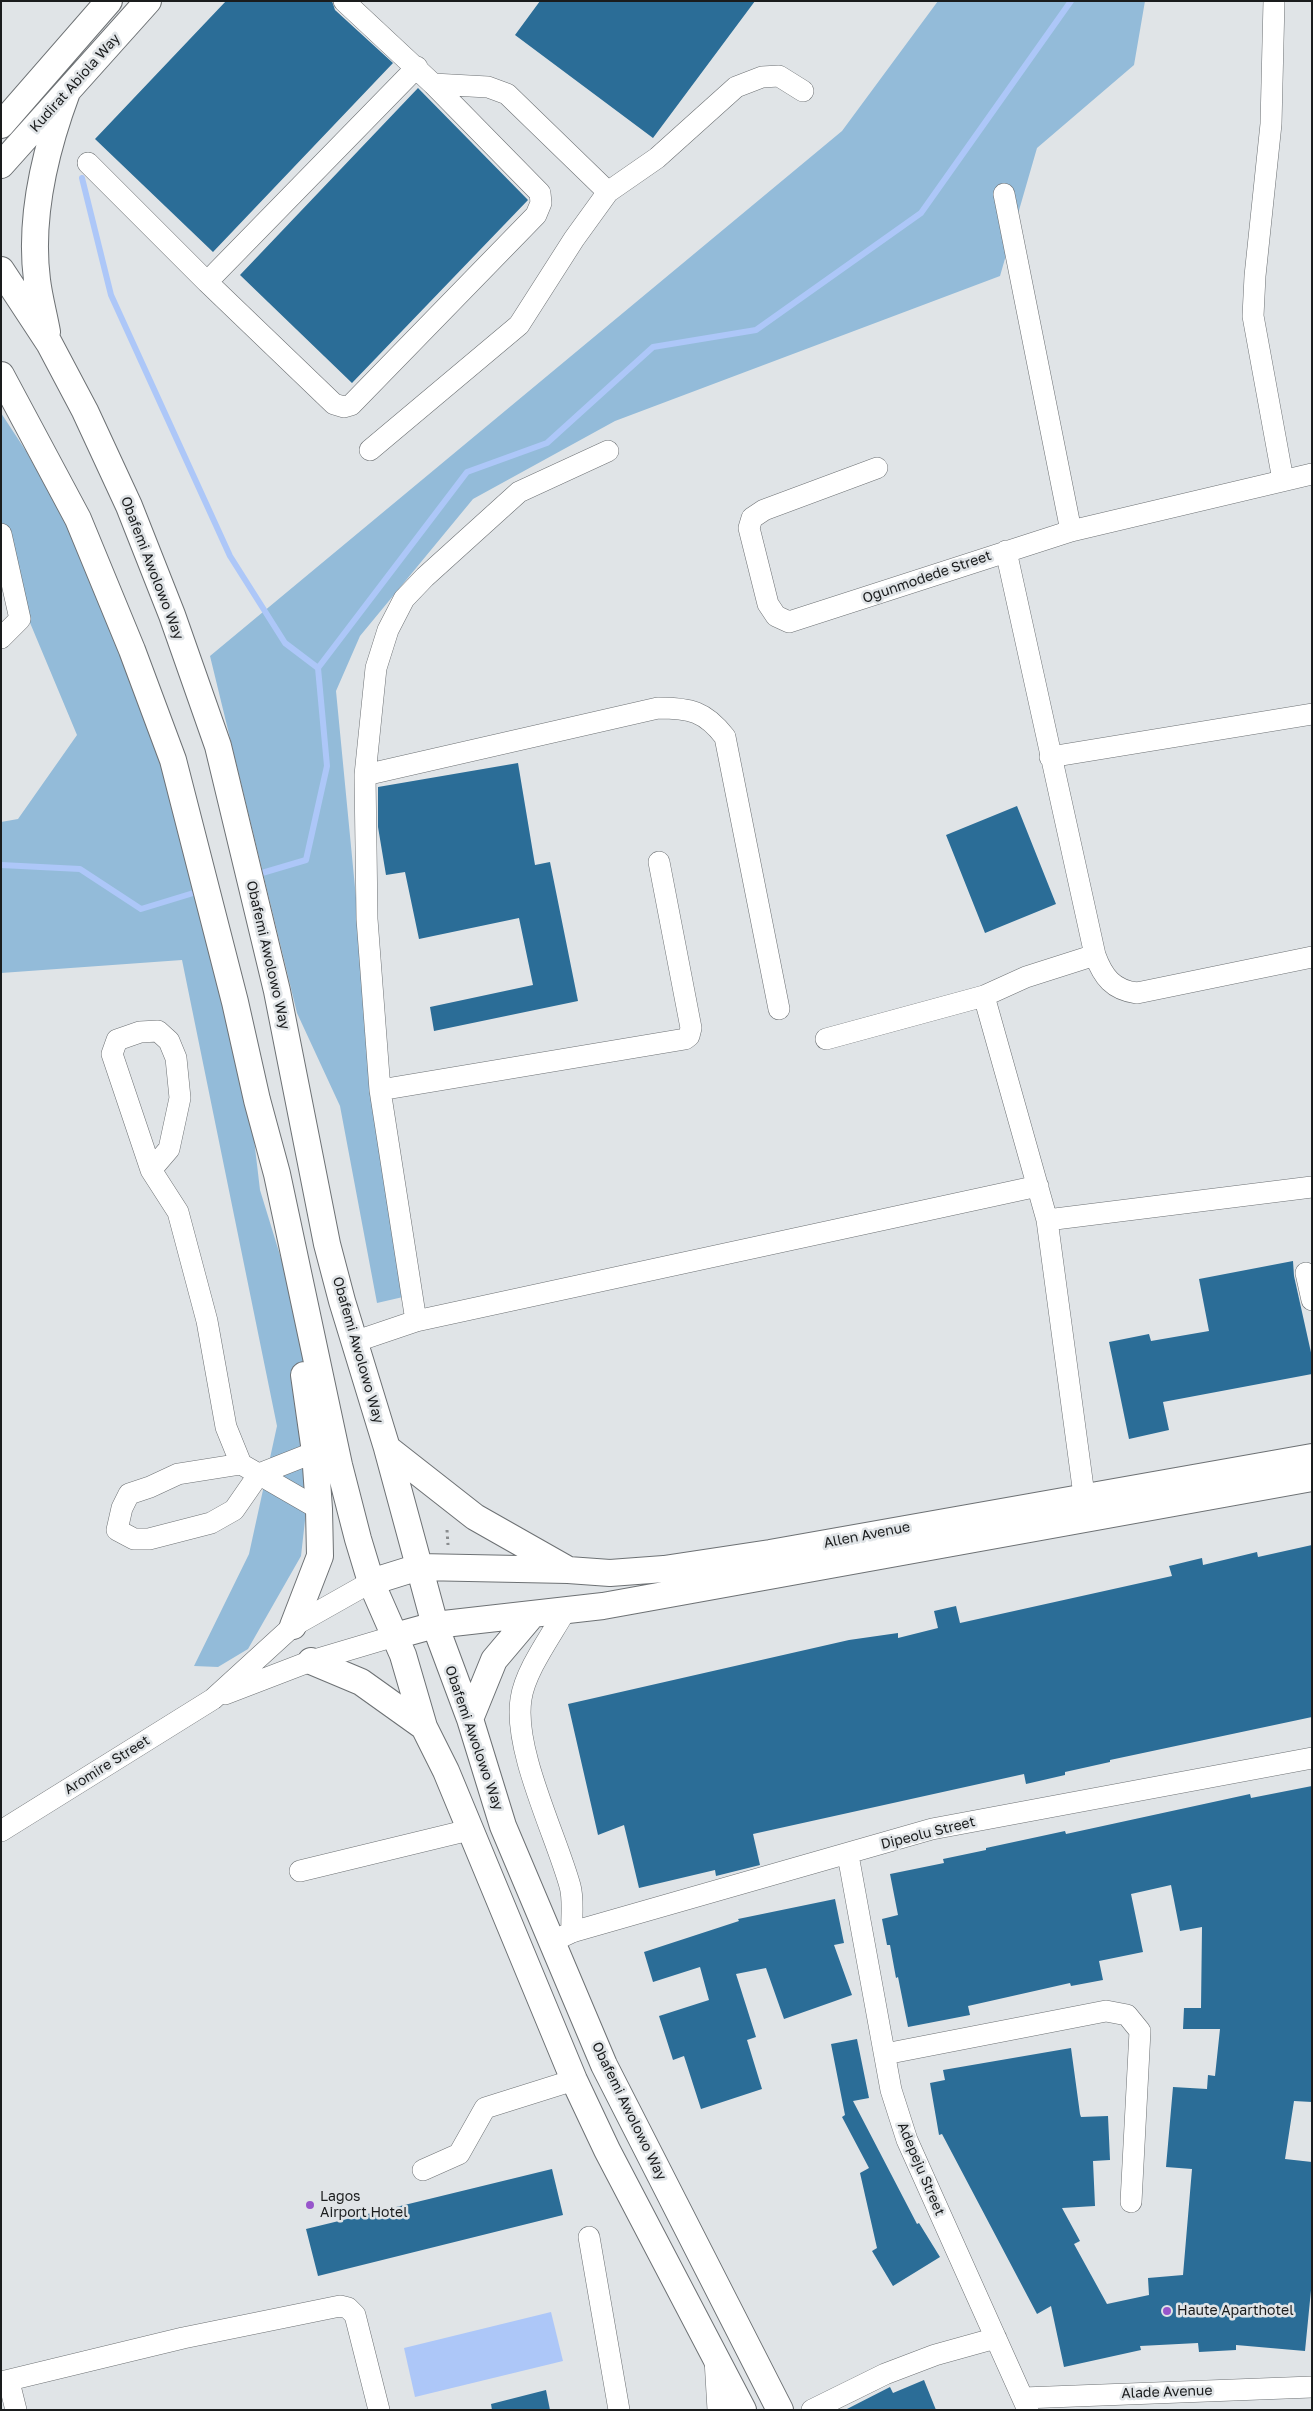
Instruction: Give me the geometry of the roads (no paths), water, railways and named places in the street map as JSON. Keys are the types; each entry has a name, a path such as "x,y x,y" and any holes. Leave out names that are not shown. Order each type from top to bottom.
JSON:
{"main road":[{"name":"Kudirat Abiola Way","path":"1,125 11,110 109,1"},
{"name":"Kudirat Abiola Way","path":"1,164 148,1"},
{"path":"49,343 37,279 36,218 51,134 67,92"},
{"name":"Obafemi Awolowo Way","path":"1,270 49,343 85,410 129,506 172,615 218,746 277,991 327,1244 354,1342 387,1448 435,1625 470,1719 503,1826 562,1936 604,2066 780,2410"},
{"path":"1,375 78,519 132,650 173,760 277,1174 339,1465 371,1582 403,1655 424,1727 446,1771 574,2080 607,2150 714,2359 743,2410"},
{"path":"277,1174 315,1452 320,1509 318,1565 293,1626"},
{"path":"387,1448 475,1517 568,1570"},
{"name":"Allen Avenue","path":"371,1582 419,1567 568,1570 610,1573 664,1569 770,1553 1312,1456"},
{"name":"Allen Avenue","path":"394,1636 435,1625 565,1611 907,1552 1312,1478"},
{"path":"470,1719 494,1660 532,1614"},
{"path":"311,1661 361,1682 424,1727"}],"street":[{"path":"88,163 207,282 334,404 344,407 351,405 536,215 540,203 540,193 416,67 344,1"},
{"path":"1274,1 1271,124 1255,276 1253,316 1283,480"},
{"path":"207,282 416,67"},
{"path":"370,450 520,324 574,239 608,192 657,158 736,87 762,78 779,76 803,90"},
{"path":"433,84 488,87 506,94 608,192"},
{"path":"1004,194 1071,531"},
{"path":"416,1321 380,1090 367,919 365,774 376,668 388,630 404,599 425,577 519,492 608,451"},
{"name":"Ogunmodede Street","path":"877,468 764,510 752,518 749,528 768,604 776,616 789,622 821,613 1006,550 1071,531 1312,474"},
{"path":"1,534 20,619 1,638"},
{"path":"1006,550 1094,955 1100,969 1109,982 1123,991 1137,993 1312,957"},
{"path":"365,774 658,708 680,708 698,712 715,724 725,738 779,1009"},
{"path":"1050,757 1312,714"},
{"path":"380,1090 685,1039 689,1036 691,1028 659,862"},
{"path":"826,1039 984,996 1026,977 1094,955"},
{"path":"984,996 1047,1220 1084,1496"},
{"path":"151,1170 169,1149 180,1098 176,1058 169,1041 158,1031 140,1032 117,1040 112,1054 151,1170 178,1212 207,1321 226,1427 240,1464"},
{"path":"354,1342 416,1321 1038,1186"},
{"path":"1047,1220 1312,1187"},
{"path":"1306,1273 1312,1300"},
{"path":"315,1452 260,1474 234,1510 211,1522 189,1530 149,1539 134,1539 117,1530 122,1508 129,1494 178,1474 240,1464 260,1474 320,1509"},
{"name":"Aromire Street","path":"1,1831 213,1698 293,1626 371,1582"},
{"path":"562,1936 571,1889 528,1759 521,1722 521,1699 528,1677 565,1611"},
{"name":"Aromire Street","path":"213,1698 311,1661 394,1636"},
{"name":"Dipeolu Street","path":"562,1936 932,1829 1312,1758"},
{"path":"300,1871 469,1830"},
{"name":"Adepeju Street","path":"848,1854 891,2090 907,2140 1026,2404"},
{"path":"885,2054 1106,2011 1128,2014 1140,2031 1131,2202"},
{"path":"423,2170 459,2154 486,2108 574,2080"},
{"path":"589,2237 619,2410"},
{"path":"16,2410 5,2382 183,2338 335,2306 348,2308 356,2318 379,2410"},
{"path":"812,2410 885,2374 935,2355 996,2338"},
{"path":"714,2359 718,2410"},
{"name":"Alade Avenue","path":"1026,2404 1312,2387"}],"waterway":[{"path":"262,873 306,860 327,766 318,668 467,472 547,443 653,347 756,330 921,213 1071,1"},
{"path":"82,178 111,295 230,556 285,643 318,668"},
{"path":"1,865 80,869 141,909 200,891"}],"place":[{"name":"Lagos Airport Hotel","path":"310,2205"},
{"name":"Haute Aparthotel","path":"1167,2311"}]}
